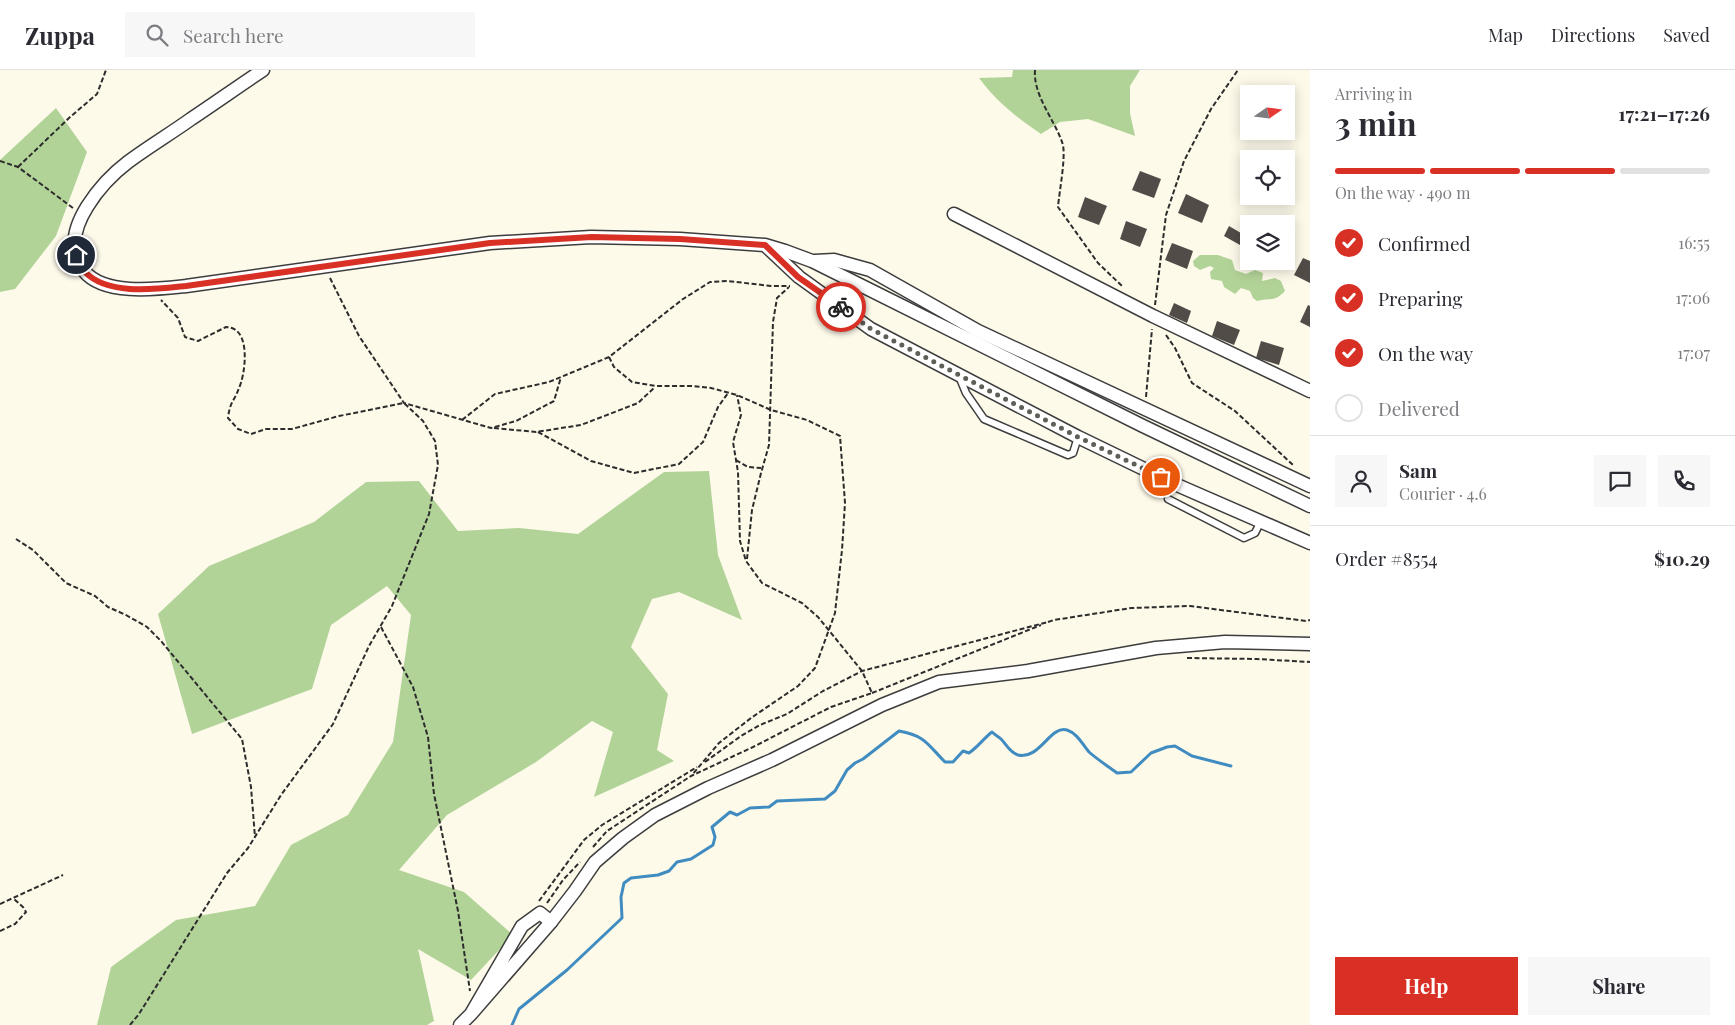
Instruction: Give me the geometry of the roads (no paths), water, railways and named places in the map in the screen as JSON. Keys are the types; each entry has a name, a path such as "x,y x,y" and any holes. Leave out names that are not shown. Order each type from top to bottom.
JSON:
{"street":[{"path":"263,70 126,163 94,196 82,216 74,244 76,255 84,272 100,283 119,288 151,289 186,286 490,243 592,237 680,239 765,245 812,261 1143,426 1310,506"},
{"path":"954,214 1153,316 1310,391"},
{"path":"765,245 794,282 871,329 1078,437 1177,485 1310,543"},
{"path":"812,261 834,260 870,270 978,331 1310,486"},
{"path":"460,1025 551,922 595,862 623,838 655,815 708,788 772,760 882,705 939,682 1028,671 1156,648 1225,642 1310,644"},
{"path":"471,1014 522,926 538,909 551,922"}],"lane":[{"path":"958,374 966,393 984,418 1068,455 1073,453 1078,437"},
{"path":"1168,499 1244,538 1255,533 1261,522"}],"waterway":[{"path":"512,1025 519,1009 567,970 622,918 621,897 624,883 631,878 658,875 669,871 677,862 691,859 713,845 715,837 712,827 730,812 737,815 750,808 769,807 777,801 825,799 835,791 847,770 899,731 921,738 945,762 953,762 963,751 969,753 992,732 1012,752 1018,755 1026,755 1039,748 1055,732 1067,730 1074,734 1089,752 1117,773 1131,772 1151,753 1175,746 1192,756 1231,766"}]}
